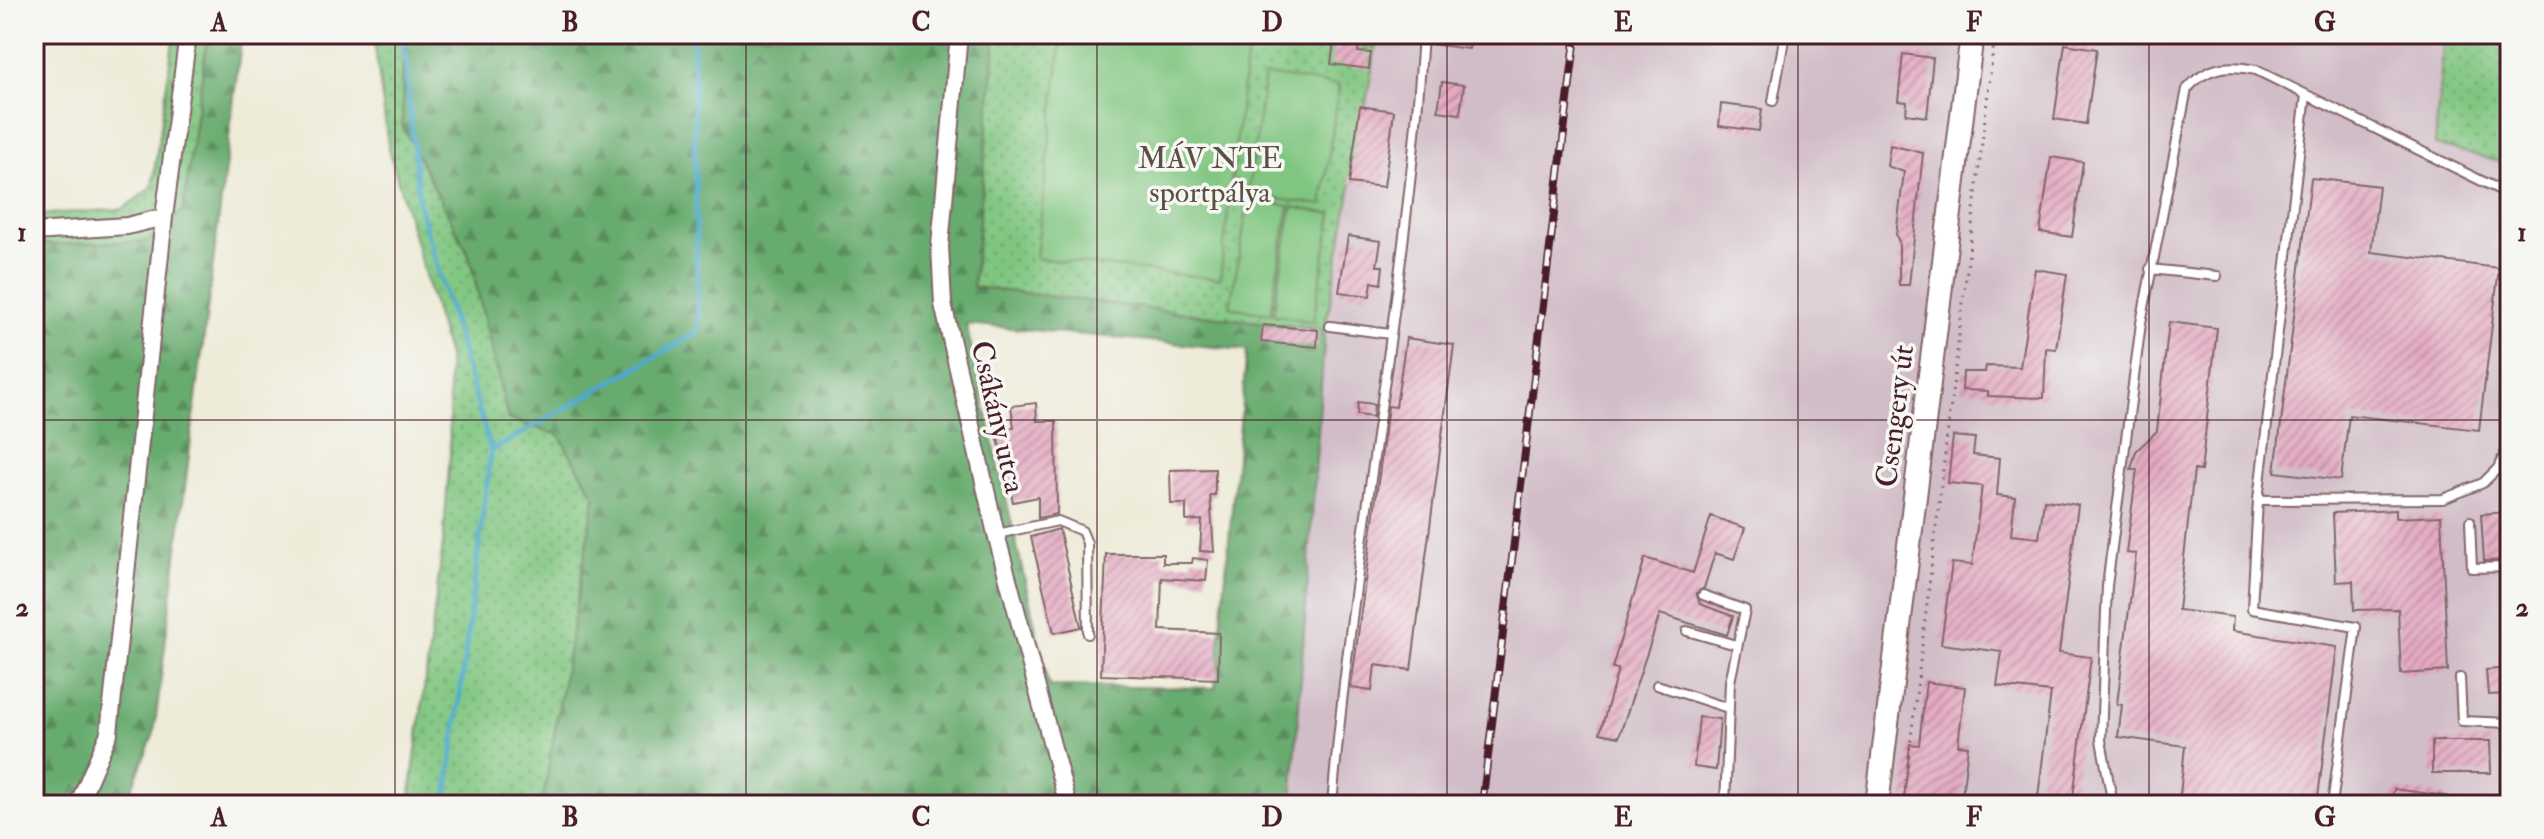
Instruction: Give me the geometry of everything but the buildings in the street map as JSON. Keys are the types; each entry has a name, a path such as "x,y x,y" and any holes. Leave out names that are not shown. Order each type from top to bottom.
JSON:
{"main road":[{"name":"Csengery út","path":"1877,805 1972,34"}],"street":[{"path":"78,805 109,733 164,217 188,34"},
{"name":"Csákány utca","path":"959,34 940,284 996,534 1068,805"},
{"path":"34,232 127,226 164,217"}],"lane":[{"path":"1332,805 1340,707 1415,157 1423,34"},
{"path":"1773,101 1785,34"},
{"path":"2113,805 2101,740 2107,586 2150,269 2181,104 2196,79 2222,66 2242,67 2273,75 2306,95 2498,189"},
{"path":"2306,95 2258,500 2252,609 2356,627 2332,805"},
{"path":"2150,269 2217,276"},
{"path":"1330,326 1390,334"},
{"path":"2258,500 2443,499 2483,483 2498,468 2510,443"},
{"path":"996,534 1058,521 1082,531 1087,543 1088,634"},
{"path":"2470,521 2472,568 2510,567"},
{"path":"1703,595 1745,610 1736,645 1728,708 1725,805"},
{"path":"1687,631 1736,645"},
{"path":"2460,678 2462,721 2510,723"},
{"path":"1657,685 1728,708"}],"path":[{"path":"1903,805 1995,34"}],"shaded area":[{"path":"1366,34 2444,34 2435,144 2510,164 2510,805 1292,805 1325,330 1376,48 1364,47"}],"green space":[{"path":"174,34 208,34 183,210 147,242 34,245 34,215 123,209 152,187"},
{"path":"208,34 242,34 154,733 125,805 34,805 34,245 147,241 183,210"},
{"path":"373,34 403,34 402,125 469,255 508,419 559,435 595,496 542,805 409,805 443,544 450,454 448,356 389,150"},
{"path":"403,34 996,34 973,287 1325,330 1292,805 542,805 595,496 559,435 508,419 469,255 402,125","holes":["966,324 1247,350 1215,688 1049,686"]},
{"name":"MÁV NTE sportpálya","path":"996,34 1366,34 1364,47 1376,47 1325,330 973,287"},
{"path":"1062,34 1249,34 1220,279 1036,258"},
{"path":"2444,34 2510,34 2510,164 2435,145"},
{"path":"1265,75 1339,85 1322,205 1248,195"},
{"path":"1249,199 1289,206 1270,314 1230,307"},
{"path":"1292,207 1332,214 1313,322 1273,314"}],"waterway":[{"path":"403,34 419,204 491,451 446,805"},
{"path":"491,451 698,332 693,34"}],"railway":[{"path":"1482,805 1576,34"}]}
